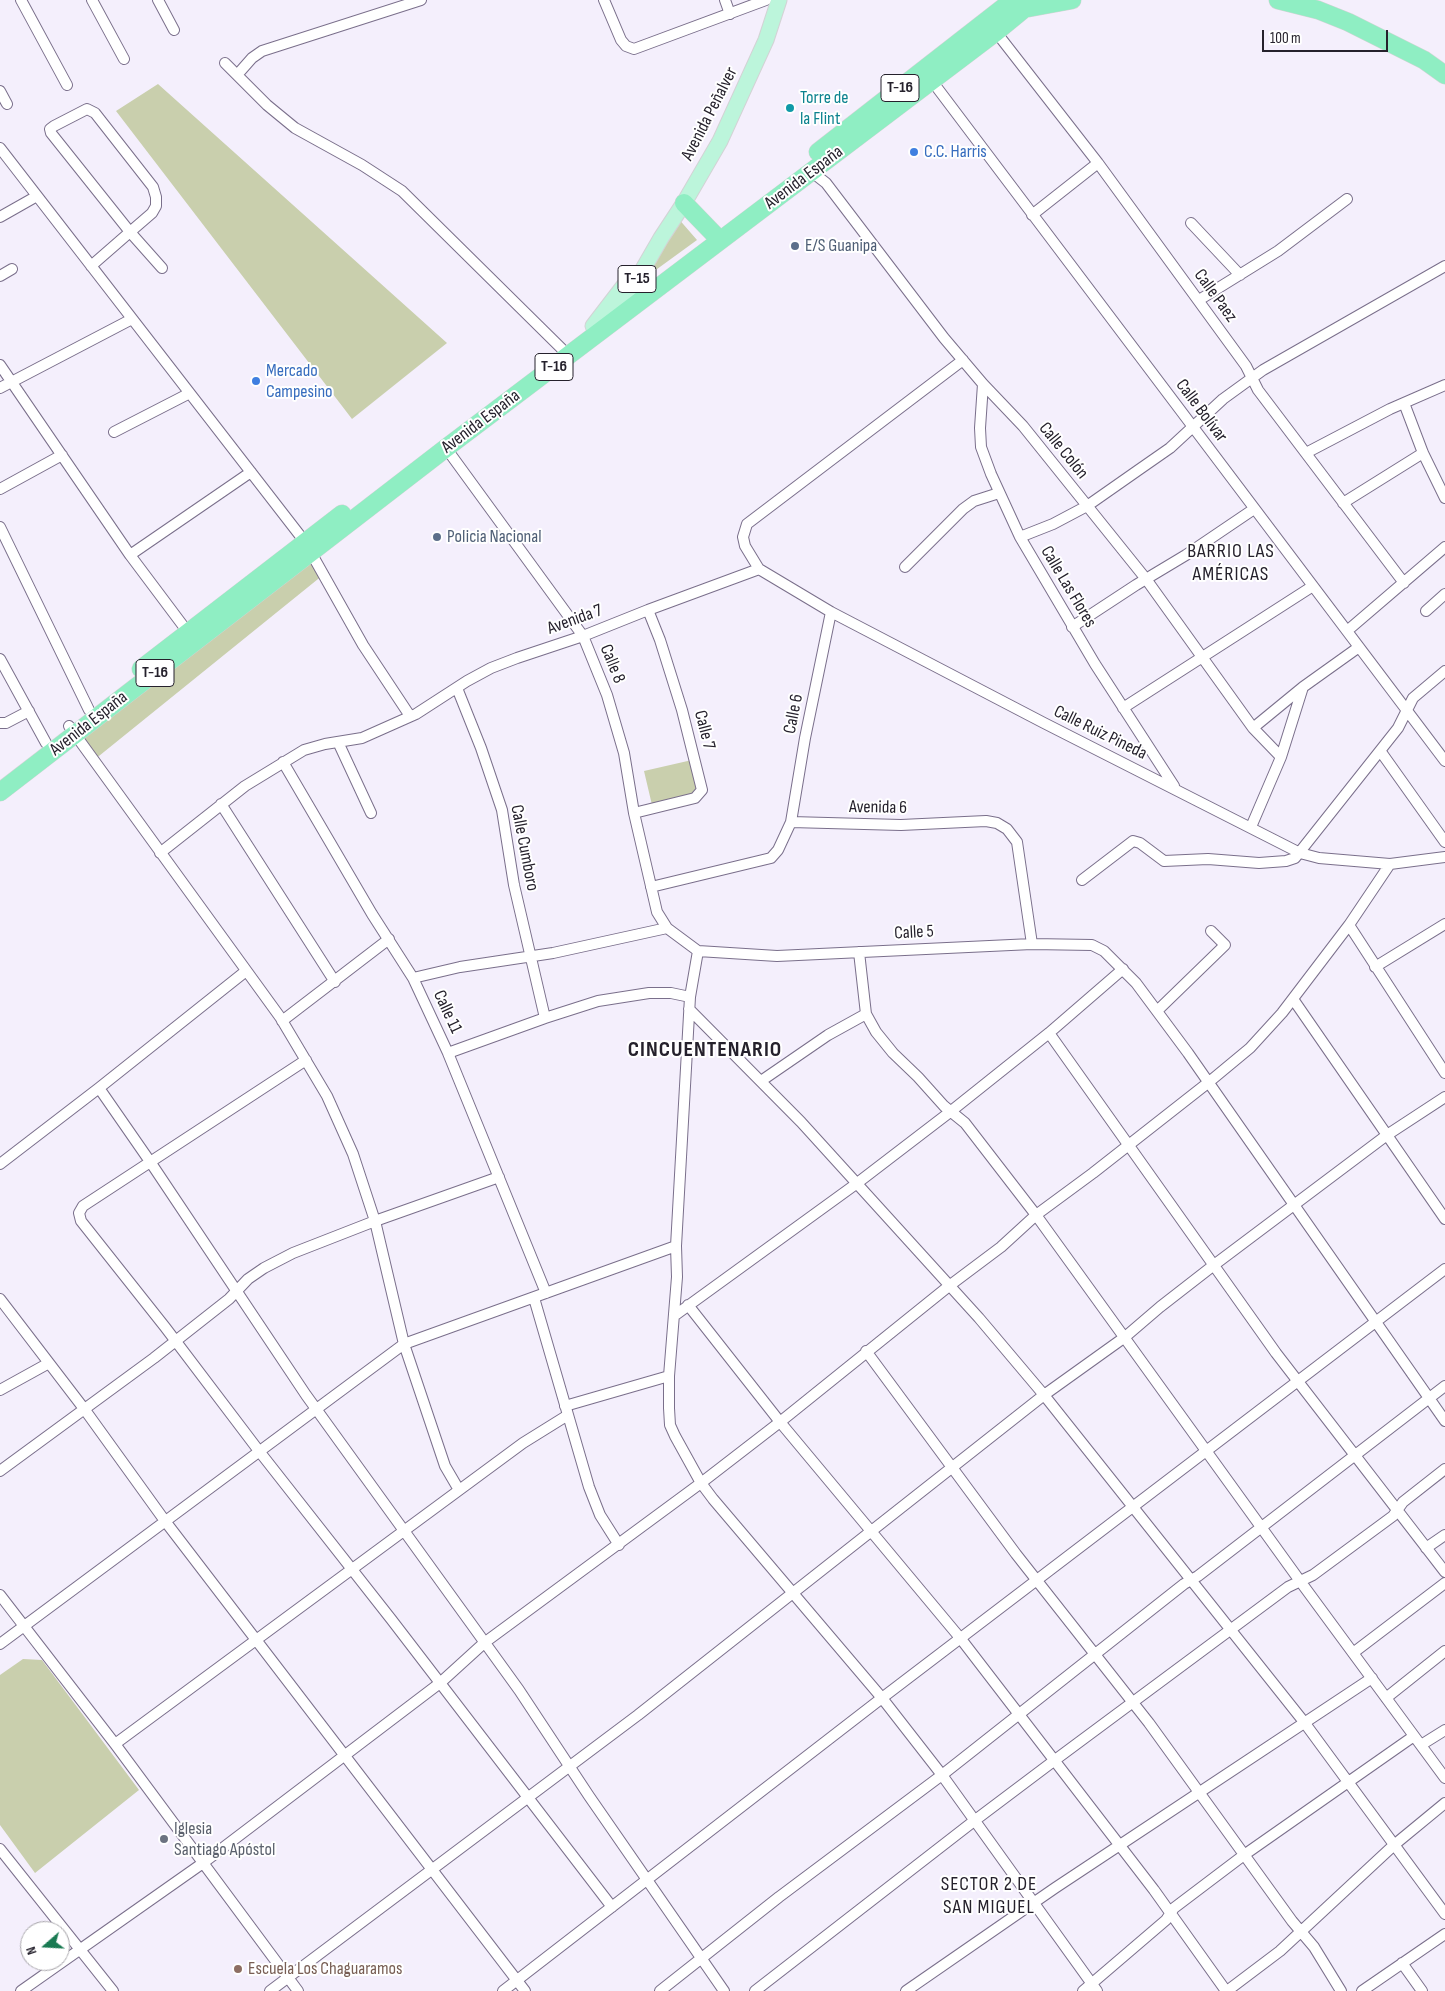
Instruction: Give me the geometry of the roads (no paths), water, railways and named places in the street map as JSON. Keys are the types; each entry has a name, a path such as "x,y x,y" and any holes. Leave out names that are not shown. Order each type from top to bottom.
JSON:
{"highway":[{"path":"1024,3 1072,0"},
{"path":"1278,0 1318,10 1348,22 1424,60 1445,75"},
{"name":"Avenida España","path":"0,792 73,730 192,636 996,14 1024,3"},
{"name":"Avenida España","path":"308,548 446,448 932,81 996,32 1024,3"},
{"path":"684,203 714,234"},
{"name":"Avenida España","path":"0,778 46,743 73,730 89,710 192,636"}],"main road":[{"name":"Avenida Peñalver","path":"661,238 720,141 766,40 780,0"},
{"name":"T-15","path":"616,320 624,302 661,238"},
{"name":"T-16","path":"593,326 661,238"}],"street":[{"path":"21,0 67,85"},
{"path":"92,0 124,59"},
{"path":"158,0 174,30"},
{"path":"237,76 252,58 262,51 421,0"},
{"path":"604,0 621,40 626,46 634,49 766,0"},
{"path":"725,0 730,14"},
{"name":"Calle Paez","path":"996,32 1098,163 1246,366 1258,390 1404,583"},
{"path":"225,63 267,105 295,128 362,165 402,191 562,349"},
{"name":"Calle Bolívar","path":"932,81 1445,761"},
{"path":"0,91 7,104"},
{"path":"91,266 130,232 152,213 156,206 156,197 153,187 92,110 87,108 54,126 50,130 51,134 130,232 162,268"},
{"path":"0,148 308,548 364,645 410,716"},
{"path":"1032,215 1098,163"},
{"name":"Calle Colón","path":"812,172 826,183 944,338 983,384 1023,426 1146,579 1253,728 1281,757"},
{"path":"0,217 37,196"},
{"path":"1198,300 1278,251 1347,198"},
{"path":"1191,223 1240,275"},
{"path":"1020,537 1053,524 1087,506 1170,448 1223,400 1251,378 1312,340 1445,266"},
{"path":"0,276 12,269"},
{"path":"0,388 132,319"},
{"path":"758,569 745,546 743,537 747,524 963,360"},
{"path":"0,365 130,555 192,636"},
{"name":"Calle Las Flores","path":"983,384 980,428 981,447 1020,537 1072,627 1175,788"},
{"path":"1306,453 1404,403 1445,385"},
{"path":"114,432 188,394"},
{"path":"1404,403 1423,454 1445,498"},
{"name":"Calle 8","path":"446,448 584,636 607,695 624,753 634,813 657,912 667,928"},
{"path":"1343,502 1423,454"},
{"path":"0,489 62,455"},
{"path":"130,555 251,472"},
{"path":"905,567 963,509 974,501 1000,493"},
{"path":"1072,627 1186,555 1254,509"},
{"path":"0,527 89,710"},
{"path":"1347,631 1445,547"},
{"name":"Avenida 7","path":"160,853 245,786 304,750 362,738 410,716 492,668 584,636 758,569"},
{"name":"Calle Ruiz Pineda","path":"758,569 831,612 1300,853 1319,858 1390,864 1445,857"},
{"path":"1123,708 1313,586"},
{"path":"1426,611 1445,594"},
{"name":"Calle 7","path":"634,813 695,798 702,790 682,710 660,640 648,610"},
{"name":"Calle 6","path":"791,822 805,738 831,612"},
{"path":"1253,728 1359,647"},
{"path":"0,659 46,743"},
{"path":"1082,880 1133,841 1140,843 1164,861 1208,859 1259,863 1295,858 1398,728 1413,698 1445,671"},
{"name":"Calle Cumboro","path":"456,688 481,748 502,810 514,885 545,1018"},
{"path":"1251,827 1281,757 1303,688"},
{"path":"0,723 6,723 29,711"},
{"path":"73,730 282,1021 327,1096 353,1154 376,1221 404,1344 445,1466 459,1490"},
{"path":"338,742 371,813"},
{"path":"1380,752 1445,842"},
{"name":"Calle 11","path":"283,762 413,978 448,1053 546,1293"},
{"path":"221,804 335,982"},
{"name":"Avenida 6","path":"791,822 901,825 986,821 997,823 1007,828 1018,842 1032,944"},
{"path":"652,887 771,858 778,850 791,822"},
{"path":"21,1991 203,1863 440,1683 484,1643 701,1483 780,1422 866,1351 1001,1247 1036,1215 1209,1082 1250,1048 1282,1013 1348,925 1390,864"},
{"path":"1375,967 1445,924"},
{"path":"1348,925 1445,1073"},
{"path":"413,978 460,967 530,956 667,928 698,951 689,1009 676,1246 677,1277 669,1376 670,1424 679,1446 701,1483 882,1698 942,1775 1095,1987"},
{"path":"1157,1011 1225,945 1212,932"},
{"path":"282,1021 389,940"},
{"name":"Calle 5","path":"698,951 777,956 1032,944 1092,945 1104,951 1123,969 1157,1011 1209,1082 1445,1421"},
{"path":"859,952 866,1014 876,1032 893,1053 950,1112 965,1123 1036,1215 1300,1581 1445,1778"},
{"path":"674,1316 856,1184 950,1112 1049,1033 1123,969"},
{"path":"0,1164 246,971"},
{"path":"448,1053 598,1001 636,994 671,993 690,997"},
{"path":"1293,999 1445,1219"},
{"path":"689,1009 762,1081 980,1318 1134,1507 1304,1722 1445,1914"},
{"path":"762,1081 828,1035 866,1014"},
{"path":"1049,1033 1188,1230 1298,1381 1445,1572"},
{"path":"306,1060 83,1206 79,1213 81,1221 176,1341 612,1907"},
{"path":"99,1088 316,1409 519,1690 646,1880 724,1991"},
{"path":"270,1991 570,1767 872,1532 1044,1395 1125,1337 1214,1265 1387,1135 1445,1096"},
{"path":"0,1471 176,1341 236,1292 248,1279 264,1268 293,1253 499,1177"},
{"path":"0,1644 404,1344 676,1246"},
{"path":"503,1991 882,1698 1445,1269"},
{"path":"534,1298 592,1494 600,1514 618,1544"},
{"path":"0,1299 85,1410 165,1521 525,1991"},
{"path":"688,1305 780,1422 961,1639 1120,1845 1227,1991 1280,1951 1394,1845 1445,1803"},
{"path":"866,1351 1038,1581 1134,1703 1301,1932 1314,1947 1341,1991"},
{"path":"0,1390 49,1363"},
{"path":"114,1744 566,1410 669,1376"},
{"path":"660,1991 779,1897 942,1775 1184,1584 1262,1528 1445,1386"},
{"path":"756,1991 974,1820 1288,1587 1313,1575 1393,1516 1404,1502 1445,1470"},
{"path":"1426,1548 1445,1535"},
{"path":"1353,1653 1445,1583"},
{"path":"0,1596 114,1744 298,1991"},
{"path":"1386,1698 1445,1651"},
{"path":"906,1991 1033,1903 1372,1678"},
{"path":"1421,1745 1445,1730"},
{"path":"1083,1991 1095,1987 1166,1920 1174,1908 1244,1854 1414,1736"},
{"path":"0,1849 113,1991"},
{"path":"1362,1991 1445,1934"},
{"path":"1402,1963 1422,1991"}],"place":[{"name":"Torre de la Flint","path":"790,108"},
{"name":"C.C. Harris","path":"914,152"},
{"name":"E/S Guanipa","path":"795,246"},
{"name":"Mercado Campesino","path":"256,381"},
{"name":"Policia Nacional","path":"437,537"},
{"name":"Iglesia Santiago Apóstol","path":"164,1839"},
{"name":"Escuela Los Chaguaramos","path":"238,1969"}],"district":[{"name":"BARRIO LAS AMÉRICAS","path":"1231,564"},
{"name":"CINCUENTENARIO","path":"705,1050"},
{"name":"SECTOR 2 DE SAN MIGUEL","path":"989,1896"}]}
